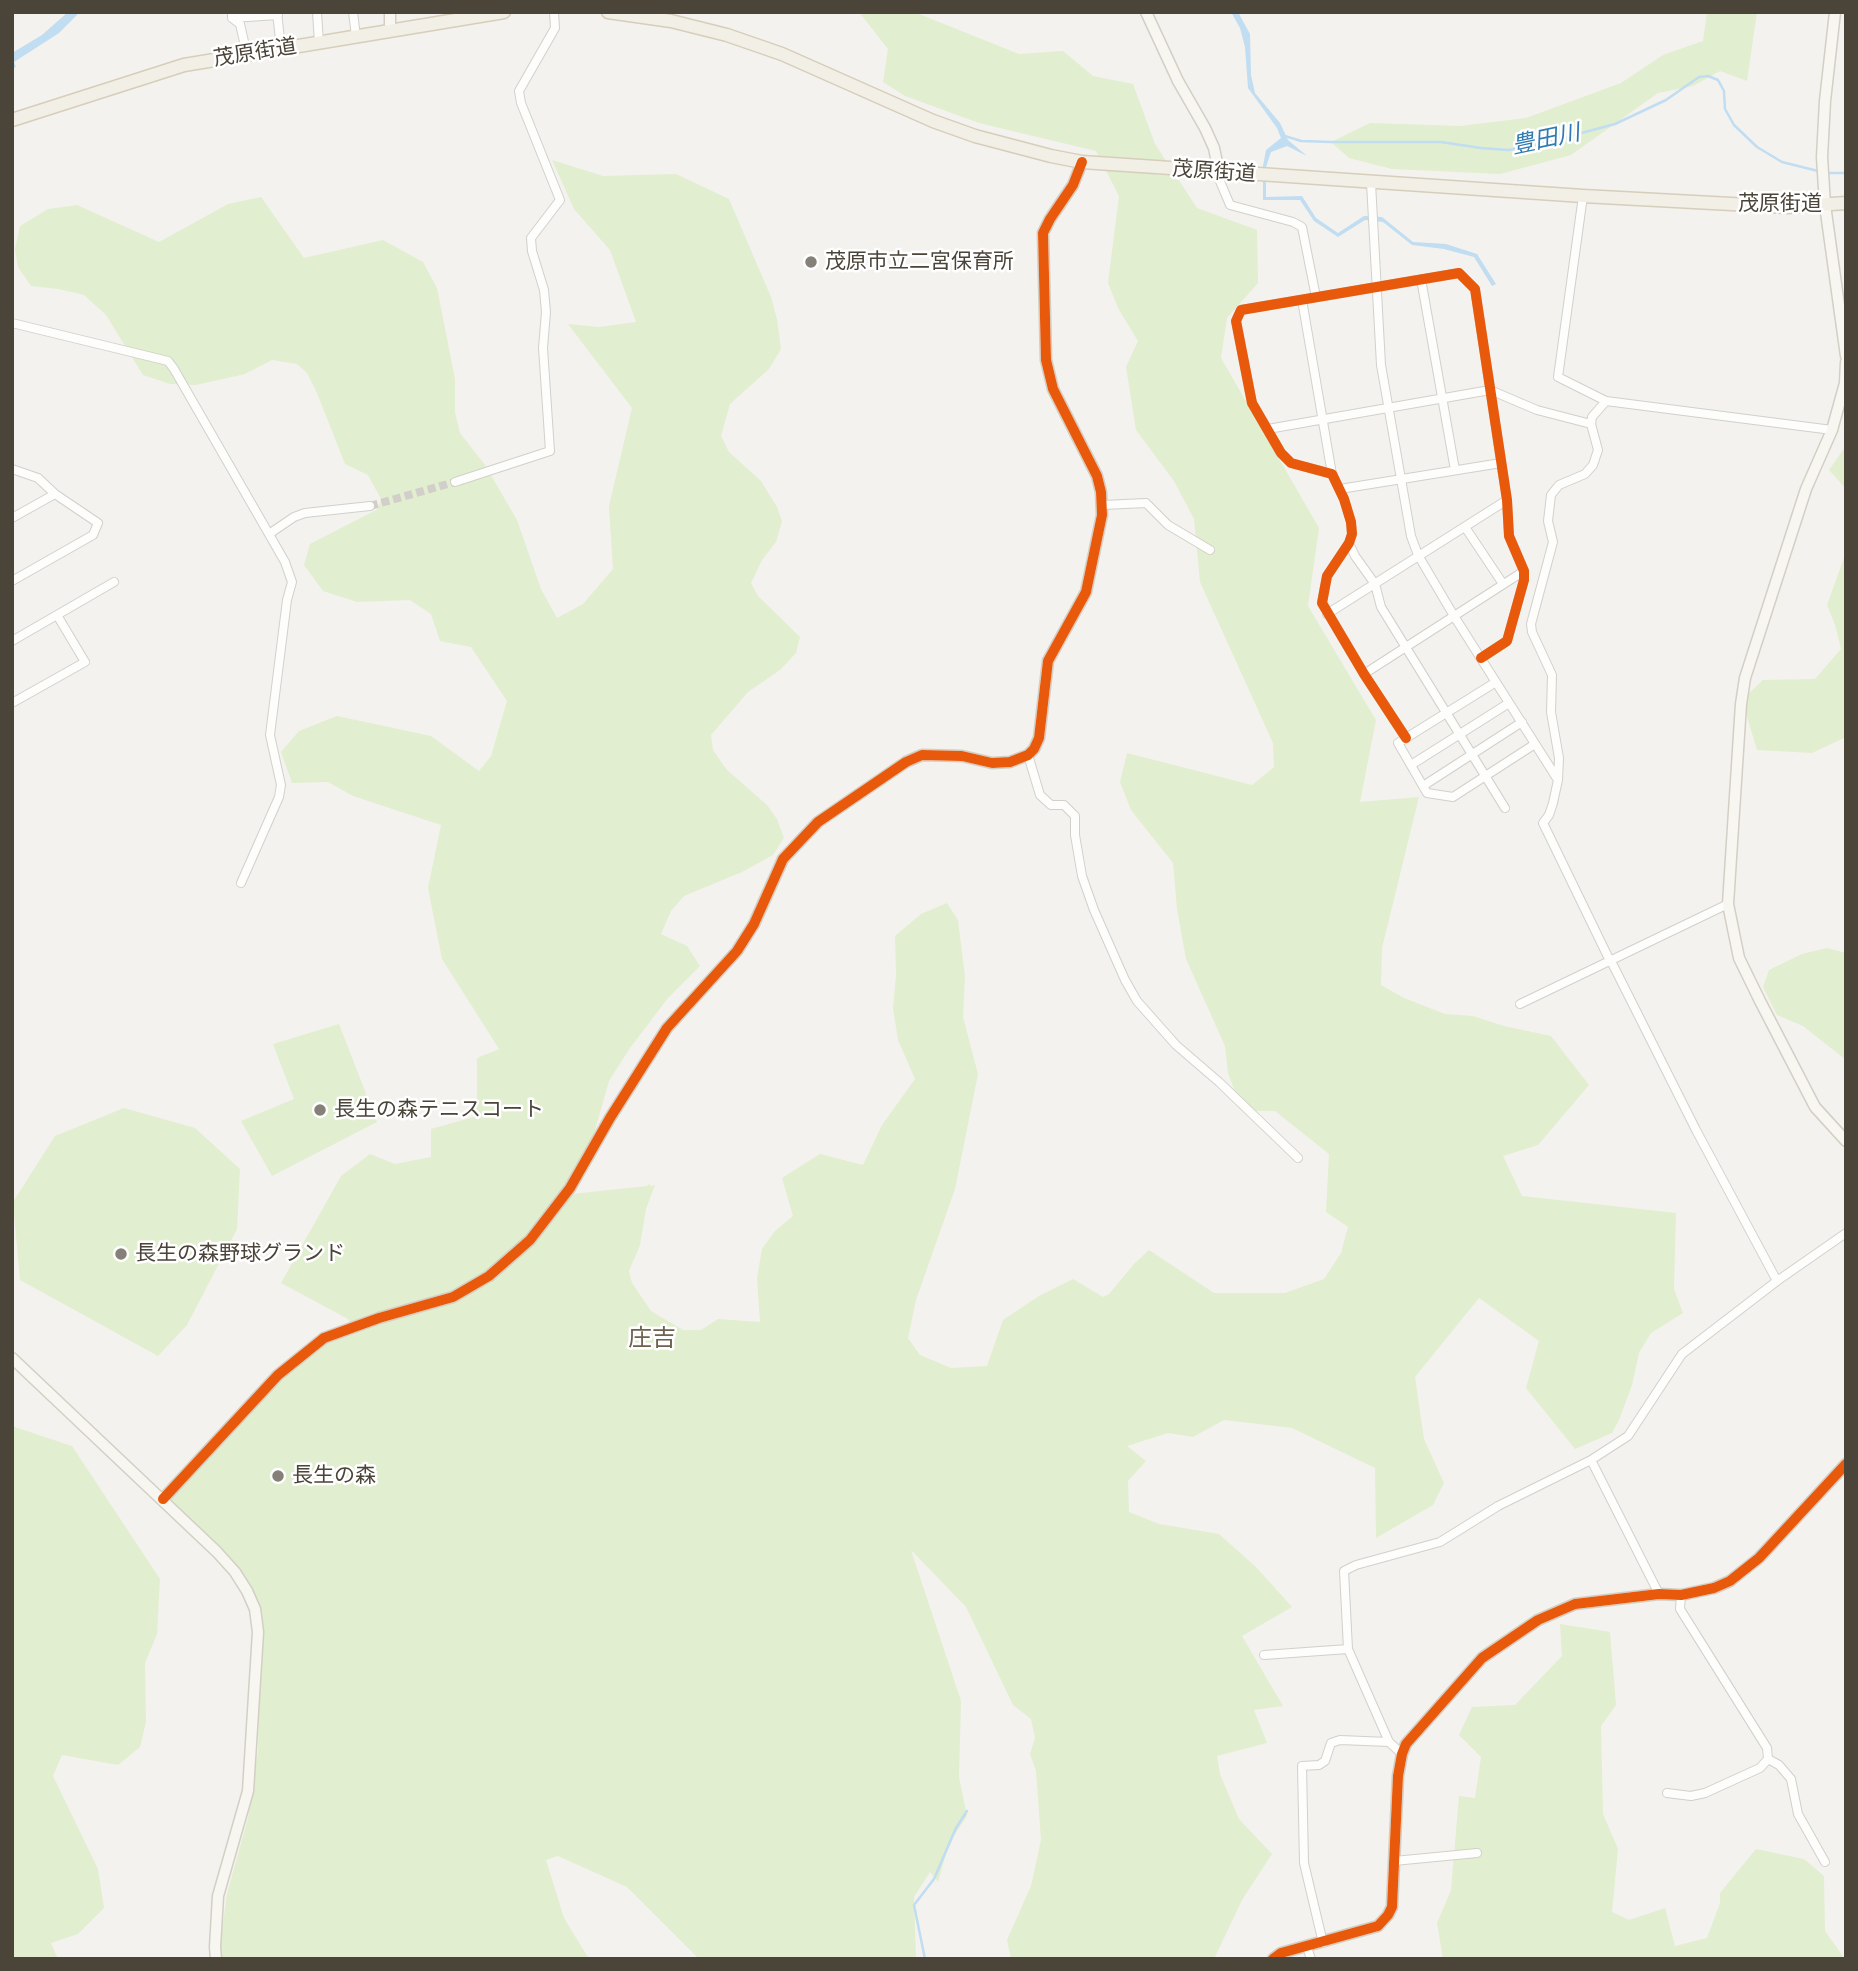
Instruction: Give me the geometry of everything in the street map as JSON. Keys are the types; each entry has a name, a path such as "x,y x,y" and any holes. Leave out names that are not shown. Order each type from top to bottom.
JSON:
{"main road":[{"name":"茂原街道","path":"12,120 184,65 504,12"},
{"name":"茂原街道","path":"608,12 671,21 727,35 782,54 933,121 975,136 1082,162 1371,183 1787,207 1846,203"}],"street":[{"path":"317,12 319,43"},
{"path":"354,12 356,37"},
{"path":"390,12 390,31"},
{"path":"455,482 550,452 543,348 546,312 544,290 532,251 531,238 560,200 521,103 519,91 555,28 554,12"},
{"path":"1146,12 1178,81 1210,138 1219,179 1230,205 1293,222 1302,228 1316,297"},
{"path":"1835,12 1822,157 1825,205 1846,356"},
{"path":"232,15 278,13 281,49"},
{"path":"232,15 240,24 247,55"},
{"path":"163,1499 278,1376 324,1338 379,1318 453,1297 489,1276 530,1240 570,1188 667,1028 737,951 754,924 783,859 818,822 906,762 922,755 962,756 992,762 1010,762 1028,755 1039,738 1048,661 1086,592 1098,542 1103,505 1097,476 1053,389 1046,360 1043,233 1049,219 1073,185 1082,162"},
{"path":"1371,183 1381,365 1411,536 1418,555 1454,616 1558,780"},
{"path":"1583,196 1558,377 1606,401 1832,430"},
{"path":"1332,474 1291,463 1281,453 1252,403 1236,321 1241,310 1459,273 1475,289 1507,500 1509,536 1524,571 1524,580 1507,641 1481,658"},
{"path":"1421,279 1455,470"},
{"path":"1302,300 1332,474 1340,489 1351,522 1352,534 1324,584 1322,603 1406,738"},
{"path":"12,323 167,361 285,562 292,582 287,600 271,734 281,785 279,797 241,883"},
{"path":"1846,362 1845,383 1832,430 1806,489 1745,678 1728,904 1739,958 1760,1001 1815,1107 1846,1141"},
{"path":"1268,429 1490,390 1537,410 1591,424"},
{"path":"1606,401 1592,418 1598,450 1593,465 1585,474 1559,485 1551,495 1548,521 1553,542 1531,624 1552,676 1551,712 1559,758 1558,780 1549,816 1543,823 1696,1130 1777,1280"},
{"path":"1340,489 1501,463"},
{"path":"12,469 38,478 55,494 98,523 93,535 12,582"},
{"path":"12,518 55,494"},
{"path":"1327,614 1507,500"},
{"path":"1103,505 1146,503 1168,525 1210,550"},
{"path":"269,534 305,513 370,506"},
{"path":"1465,527 1503,584"},
{"path":"1349,543 1375,584 1381,607 1505,808"},
{"path":"1364,674 1524,571"},
{"path":"12,641 114,582"},
{"path":"12,703 85,662 57,615"},
{"path":"1496,681 1398,743 1427,793 1453,797 1535,744"},
{"path":"1411,765 1509,703"},
{"path":"1423,786 1522,722"},
{"path":"1028,755 1040,795 1051,804 1064,805 1075,816 1075,835 1082,876 1137,1001 1176,1045 1298,1158"},
{"path":"1520,1003 1728,904"},
{"path":"1402,1754 1389,1742 1348,1649 1344,1571 1356,1564 1440,1542 1498,1506 1591,1460 1628,1436 1682,1354 1777,1280 1846,1233"},
{"path":"12,1358 163,1499 235,1572 255,1609 258,1632 248,1791 218,1896 216,1959"},
{"path":"1591,1460 1659,1594"},
{"path":"1273,1959 1378,1926 1384,1921 1392,1907 1398,1776 1402,1754 1406,1744 1469,1671 1498,1646 1528,1627 1575,1604 1659,1594 1681,1595 1714,1588 1743,1572 1786,1530 1846,1464"},
{"path":"1667,1794 1692,1796 1705,1793 1760,1768 1768,1759 1767,1748 1680,1609 1681,1595"},
{"path":"1264,1656 1348,1649"},
{"path":"1322,1943 1304,1863 1302,1766 1319,1765 1325,1761 1331,1743 1340,1740 1389,1742"},
{"path":"1768,1759 1779,1765 1791,1779 1798,1814 1825,1862"},
{"path":"1394,1861 1477,1853"},
{"path":"1307,1947 1311,1959"}],"green space":[{"path":"859,12 914,12 1019,54 1063,51 1093,76 1133,84 1155,144 1197,208 1257,230 1258,283 1227,318 1221,358 1319,528 1308,606 1376,720 1360,802 1419,797 1382,948 1381,985 1404,998 1445,1014 1473,1016 1551,1036 1589,1085 1538,1145 1503,1156 1522,1196 1676,1213 1674,1289 1683,1313 1651,1333 1639,1353 1632,1385 1612,1433 1575,1449 1526,1388 1539,1341 1479,1298 1415,1377 1424,1439 1444,1483 1433,1505 1376,1538 1375,1468 1292,1428 1224,1420 1193,1437 1168,1433 1127,1446 1146,1461 1128,1481 1129,1512 1159,1524 1219,1534 1256,1567 1292,1607 1242,1636 1283,1706 1254,1710 1267,1743 1217,1756 1220,1774 1239,1819 1272,1854 1242,1900 1214,1959 1011,1959 1007,1940 1031,1886 1041,1840 1036,1771 1030,1754 1035,1738 1031,1719 1013,1705 966,1607 911,1550 961,1701 959,1777 967,1816 949,1843 938,1882 930,1872 914,1897 916,1959 699,1959 627,1887 558,1856 546,1860 564,1918 589,1959 222,1959 220,1945 227,1894 248,1818 258,1751 260,1616 221,1550 169,1498 296,1365 329,1342 357,1333 348,1319 281,1283 341,1176 370,1154 395,1164 431,1157 431,1129 477,1116 477,1058 499,1049 442,959 428,888 441,825 353,796 328,782 292,783 281,752 299,731 337,716 431,736 479,771 491,756 507,701 471,647 440,641 431,614 410,600 357,602 323,591 304,565 310,544 378,509 381,499 368,475 345,464 307,373 297,364 272,360 245,374 196,385 170,384 143,375 106,315 84,295 31,286 18,267 15,249 20,226 48,209 77,205 159,242 228,204 261,197 304,258 383,240 423,262 437,288 455,379 455,412 460,433 485,465 517,520 541,589 557,618 583,604 613,569 609,506 632,408 568,324 599,327 636,322 610,250 574,209 552,160 603,176 676,174 729,199 771,297 781,349 769,369 730,404 721,436 729,452 761,481 777,507 782,521 776,542 762,560 751,583 758,596 800,637 796,653 780,670 748,692 711,735 713,750 726,769 767,805 777,819 784,838 773,855 742,872 684,896 671,911 661,934 687,946 700,966 668,998 609,1081 587,1158 572,1194 647,1186 650,1183 650,1186 655,1185 646,1209 640,1245 629,1271 632,1283 651,1311 683,1330 701,1330 718,1319 760,1322 757,1278 762,1249 775,1231 793,1216 782,1178 820,1154 863,1165 882,1125 915,1079 898,1040 893,1008 895,936 921,914 947,903 958,920 965,977 963,1017 978,1074 955,1189 916,1300 908,1338 920,1355 951,1368 987,1366 1003,1320 1039,1296 1073,1279 1103,1297 1109,1294 1149,1250 1214,1293 1285,1293 1324,1279 1341,1253 1348,1227 1326,1212 1329,1154 1275,1111 1242,1111 1228,1073 1225,1046 1186,959 1177,909 1173,863 1131,810 1120,782 1127,753 1252,785 1274,767 1273,743 1200,582 1194,519 1174,481 1136,430 1126,367 1138,341 1118,308 1108,283 1119,196 1096,151 979,123 905,96 883,82 888,49"},
{"path":"1707,12 1757,12 1747,81 1720,71 1693,86 1658,93 1571,155 1500,174 1392,169 1349,158 1331,142 1370,123 1460,126 1526,118 1621,83 1663,55 1703,41"},
{"path":"1846,447 1846,489 1829,470"},
{"path":"1846,552 1846,737 1812,753 1757,750 1742,700 1763,680 1815,679 1841,649 1827,605"},
{"path":"1827,948 1846,953 1846,1060 1803,1026 1777,1015 1763,987 1769,970 1802,954"},
{"name":"長生の森テニスコート","path":"339,1024 377,1122 272,1176 241,1121 294,1099 273,1044"},
{"name":"長生の森野球グランド","path":"124,1108 195,1128 240,1169 237,1229 187,1325 158,1356 20,1280 13,1202 55,1136"},
{"path":"12,1426 72,1446 160,1579 157,1634 145,1663 146,1722 140,1747 118,1765 62,1755 53,1776 98,1869 104,1908 78,1934 51,1943 58,1959 12,1959"},
{"path":"1560,1624 1610,1632 1616,1705 1601,1726 1603,1814 1618,1849 1612,1912 1629,1920 1665,1908 1675,1946 1707,1938 1720,1903 1720,1893 1756,1849 1804,1859 1824,1876 1825,1931 1845,1959 1443,1959 1437,1923 1451,1890 1459,1796 1475,1798 1481,1757 1459,1735 1472,1707 1515,1705 1562,1656"}],"water":[{"path":"68,12 80,12 59,33 14,62 16,67 13,68 12,53 42,35"},
{"path":"1231,12 1238,12 1250,34 1251,75 1255,93 1280,123 1288,140 1307,156 1287,146 1271,152 1266,167 1266,197 1302,196 1316,218 1338,233 1364,216 1382,217 1413,242 1446,244 1477,254 1496,284 1492,286 1474,257 1444,249 1412,245 1383,222 1365,220 1338,237 1314,221 1300,200 1263,200 1266,150 1281,138 1277,128 1248,88 1245,47 1240,28"}],"waterway":[{"name":"豊田川","path":"1285,136 1301,141 1441,142 1508,150 1615,124 1666,100 1699,77 1708,76 1718,80 1724,91 1725,109 1734,125 1757,147 1782,162 1818,171"},
{"name":"豊田川","path":"1828,173 1846,173"},
{"path":"925,1959 914,1905 934,1879 956,1828 967,1811"}],"tunnel":[{"path":"370,506 455,482"}],"cycle path":[{"path":"163,1499 278,1375 324,1338 379,1318 453,1297 489,1276 530,1240 570,1188 667,1028 737,951 754,924 783,859 818,822 906,762 922,755 962,756 992,763 1010,762 1028,755 1034,749 1039,738 1048,661 1086,592 1102,515 1097,476 1053,389 1046,360 1043,233 1073,185 1082,162"},
{"path":"1406,738 1322,603 1327,576 1349,543 1352,534 1351,522 1332,474 1291,463 1281,453 1252,403 1236,321 1241,310 1459,273 1475,289 1507,500 1509,536 1524,571 1524,580 1507,641 1481,658"},
{"path":"1273,1959 1281,1953 1378,1926 1388,1915 1392,1907 1398,1776 1402,1754 1406,1744 1482,1658 1538,1620 1575,1604 1659,1594 1681,1595 1714,1588 1730,1581 1759,1558 1846,1464"}],"place":[{"name":"茂原市立二宮保育所","path":"811,262"},
{"name":"長生の森テニスコート","path":"320,1110"},
{"name":"長生の森野球グランド","path":"121,1254"},
{"name":"長生の森","path":"278,1476"}],"district":[{"name":"庄吉","path":"652,1339"}]}
